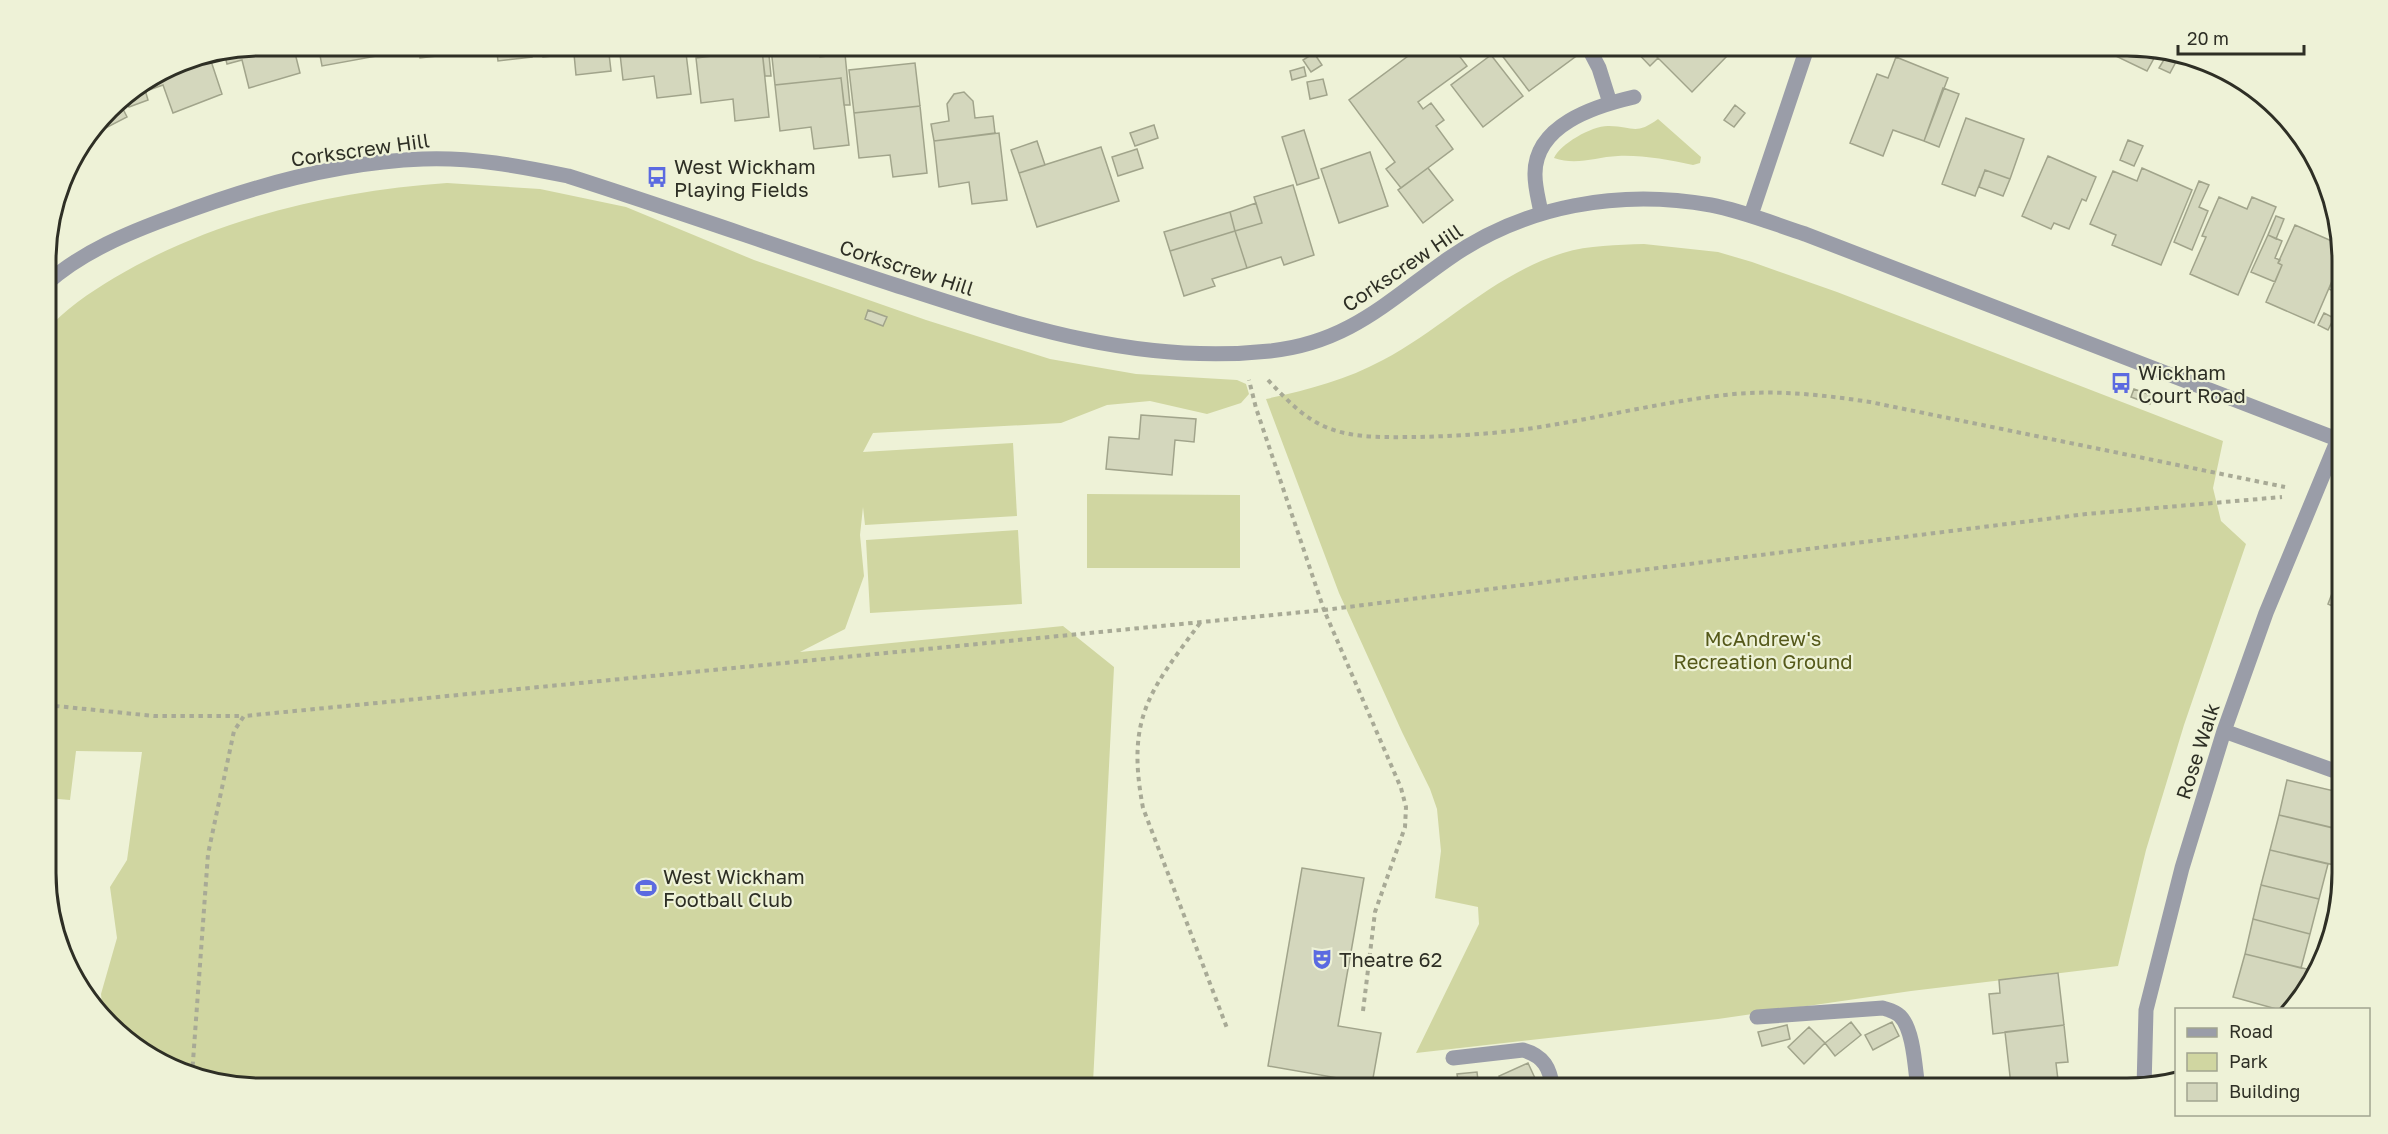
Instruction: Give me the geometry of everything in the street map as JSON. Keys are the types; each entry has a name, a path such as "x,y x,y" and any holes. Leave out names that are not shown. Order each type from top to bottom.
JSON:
{"street":[{"path":"1593,56 1610,103"},
{"path":"1804,56 1751,215 2008,311 2332,437"},
{"path":"1541,213 1535,176 1542,145 1563,125 1587,112 1634,97"},
{"name":"Corkscrew Hill","path":"56,277 78,261 118,239 148,225 233,194 344,168 421,159 459,159 530,167 567,176 1020,326 1101,344 1215,355 1298,347 1325,339 1347,329 1391,302 1449,258 1483,237 1541,213 1599,201 1637,199 1704,204 1751,215"},
{"name":"Rose Walk","path":"2144,1078 2145,1031 2150,988 2178,884 2224,731 2266,614 2332,457"},
{"path":"2224,731 2332,770"},
{"path":"1758,1017 1882,1008 1893,1011 1901,1017 1910,1037 1916,1078"},
{"path":"1454,1058 1523,1050 1532,1053 1548,1065 1551,1078"}],"path":[{"path":"1243,353 1306,417 1328,428 1353,435 1454,436 1526,429 1734,394 1823,394 2315,494"},
{"path":"1243,353 1257,408 1324,610 1401,788 1407,807 1405,827 1376,912 1363,1011"},
{"path":"56,706 154,716 244,716 1324,610 2086,514 2315,494"},
{"path":"1201,622 1159,678 1146,705 1137,737 1136,773 1143,808 1227,1028"},
{"path":"193,1067 208,854 234,731 244,716"}],"green space":[{"path":"1658,119 1701,157 1700,163 1693,165 1656,158 1627,156 1578,161 1554,158 1570,141 1594,129 1617,126 1639,129"},
{"path":"447,183 540,189 626,207 754,260 926,320 1050,359 1136,374 1237,380 1246,384 1249,394 1241,403 1207,414 1150,401 1107,405 1061,423 873,433 863,452 1013,443 1017,516 865,525 863,507 860,535 864,576 845,629 800,652 1063,626 1114,667 1093,1078 247,1078 220,1075 194,1068 158,1051 115,1019 102,1003 101,994 117,938 110,887 127,860 142,752 76,751 70,800 56,799 56,321 77,302 114,278 192,239 275,211 361,193"},
{"name":"McAndrew's Recreation Ground","path":"1644,244 1718,252 1752,262 1837,292 2223,441 2213,488 2221,521 2246,544 2184,725 2146,850 2118,966 1911,991 1718,1019 1416,1053 1479,924 1478,907 1435,898 1441,851 1437,809 1430,789 1339,593 1266,399 1326,384 1383,360 1406,347 1492,287 1538,262 1583,248"},
{"path":"1087,494 1240,495 1240,568 1087,568"},
{"path":"1018,530 1022,604 870,613 866,540"}],"building":[{"path":"296,56 300,73 249,88 242,60 227,64 226,58"},
{"path":"320,56 377,56 322,66"},
{"path":"497,56 532,57 498,61"},
{"path":"574,56 609,56 611,71 576,75"},
{"path":"620,56 686,56 691,94 657,98 654,76 623,80"},
{"path":"763,56 769,56 771,76 765,76"},
{"path":"763,56 769,117 735,121 733,99 701,103 696,58"},
{"path":"772,56 845,56 850,105 844,105 841,78 775,85"},
{"path":"1309,56 1316,56 1322,65 1311,72 1303,60"},
{"path":"1408,56 1459,56 1467,66 1418,102 1423,109 1431,103 1444,120 1436,126 1453,149 1401,188 1386,169 1395,162 1349,100"},
{"path":"1492,56 1523,96 1483,127 1451,85"},
{"path":"1502,56 1576,56 1529,91"},
{"path":"1640,56 1658,58 1650,66"},
{"path":"1656,56 1727,56 1692,92"},
{"path":"2116,56 2154,57 2147,71"},
{"path":"1896,57 1948,78 1924,141 1893,130 1883,156 1850,143 1877,74 1888,78"},
{"path":"2165,59 2176,61 2170,73 2159,68"},
{"path":"211,61 222,94 173,113 163,85 149,90 182,71"},
{"path":"915,63 920,106 854,113 849,70"},
{"path":"1304,67 1306,76 1292,80 1290,71"},
{"path":"841,78 849,145 814,149 811,127 780,131 775,85"},
{"path":"1323,79 1327,95 1310,99 1307,82"},
{"path":"1943,88 1959,94 1939,147 1924,141"},
{"path":"146,92 148,100 129,107 128,104"},
{"path":"964,92 973,101 975,118 993,116 995,133 934,141 931,124 949,121 947,104 954,94"},
{"path":"1735,105 1745,113 1734,127 1724,120"},
{"path":"920,106 927,173 893,177 890,155 859,158 854,113"},
{"path":"123,108 127,117 103,130"},
{"path":"1966,118 2024,139 2010,179 1985,170 1975,196 1942,184"},
{"path":"1154,125 1158,138 1135,146 1130,133"},
{"path":"1304,130 1319,178 1297,185 1282,137"},
{"path":"999,133 1007,200 972,204 969,182 939,187 934,141"},
{"path":"2128,140 2143,146 2134,166 2120,160"},
{"path":"1037,141 1045,165 1019,173 1011,150"},
{"path":"1101,147 1119,201 1037,227 1019,173"},
{"path":"1137,149 1143,168 1118,176 1112,157"},
{"path":"1370,152 1388,206 1339,223 1321,169"},
{"path":"2048,156 2096,177 2086,201 2082,199 2069,229 2054,223 2051,229 2022,216"},
{"path":"1428,168 1453,200 1423,223 1398,190"},
{"path":"2142,168 2192,190 2161,265 2112,245 2116,235 2090,224 2113,171 2137,181"},
{"path":"1985,170 2010,179 2003,196 1979,187"},
{"path":"2199,181 2209,185 2199,207 2208,211 2192,250 2174,242"},
{"path":"1293,185 1314,255 1284,265 1281,257 1247,268 1235,231 1262,223 1254,197"},
{"path":"2219,197 2247,209 2252,197 2276,207 2238,295 2190,274 2206,237 2202,236"},
{"path":"1256,203 1262,223 1235,231 1230,212"},
{"path":"1230,212 1235,231 1170,251 1164,232"},
{"path":"2276,216 2284,219 2276,239 2268,235"},
{"path":"2295,225 2331,241 2332,281 2314,323 2266,302 2282,265 2278,263"},
{"path":"1235,231 1247,268 1212,279 1215,286 1184,296 1170,251"},
{"path":"2268,235 2282,241 2275,258 2280,260 2278,263 2282,265 2275,282 2251,272"},
{"path":"868,310 887,317 883,326 865,319"},
{"path":"2324,313 2332,317 2328,330 2318,325"},
{"path":"2134,389 2153,396 2150,404 2131,397"},
{"path":"1141,415 1196,419 1194,442 1175,440 1172,475 1106,469 1109,437 1139,439"},
{"path":"2332,593 2332,606 2328,604"},
{"path":"2287,780 2332,790 2332,828 2279,815"},
{"path":"2279,815 2332,827 2332,864 2270,850"},
{"path":"2270,850 2328,864 2319,899 2261,885"},
{"name":"Theatre 62","path":"1302,868 1364,878 1338,1026 1381,1033 1373,1078 1337,1078 1268,1066"},
{"path":"2261,885 2319,899 2310,934 2253,919"},
{"path":"2253,919 2310,934 2301,968 2245,954"},
{"path":"2245,954 2308,969 2282,1008 2273,1008 2233,997"},
{"path":"2058,973 2064,1025 1993,1034 1989,994 2000,993 1999,980"},
{"path":"1851,1022 1861,1035 1835,1056 1825,1043"},
{"path":"1892,1022 1899,1036 1873,1050 1865,1035"},
{"path":"1787,1025 1790,1039 1762,1046 1758,1032"},
{"path":"2064,1025 2068,1062 2056,1063 2058,1078 2010,1078 2005,1032"},
{"path":"1809,1027 1825,1043 1804,1064 1788,1047"},
{"path":"1528,1063 1535,1078 1500,1078 1499,1076"},
{"path":"1477,1072 1478,1078 1458,1078 1457,1074"}],"place":[{"name":"West Wickham Playing Fields","path":"657,177"},
{"name":"Wickham Court Road","path":"2121,383"},
{"name":"West Wickham Football Club","path":"646,888"},
{"name":"Theatre 62","path":"1322,959"}]}
